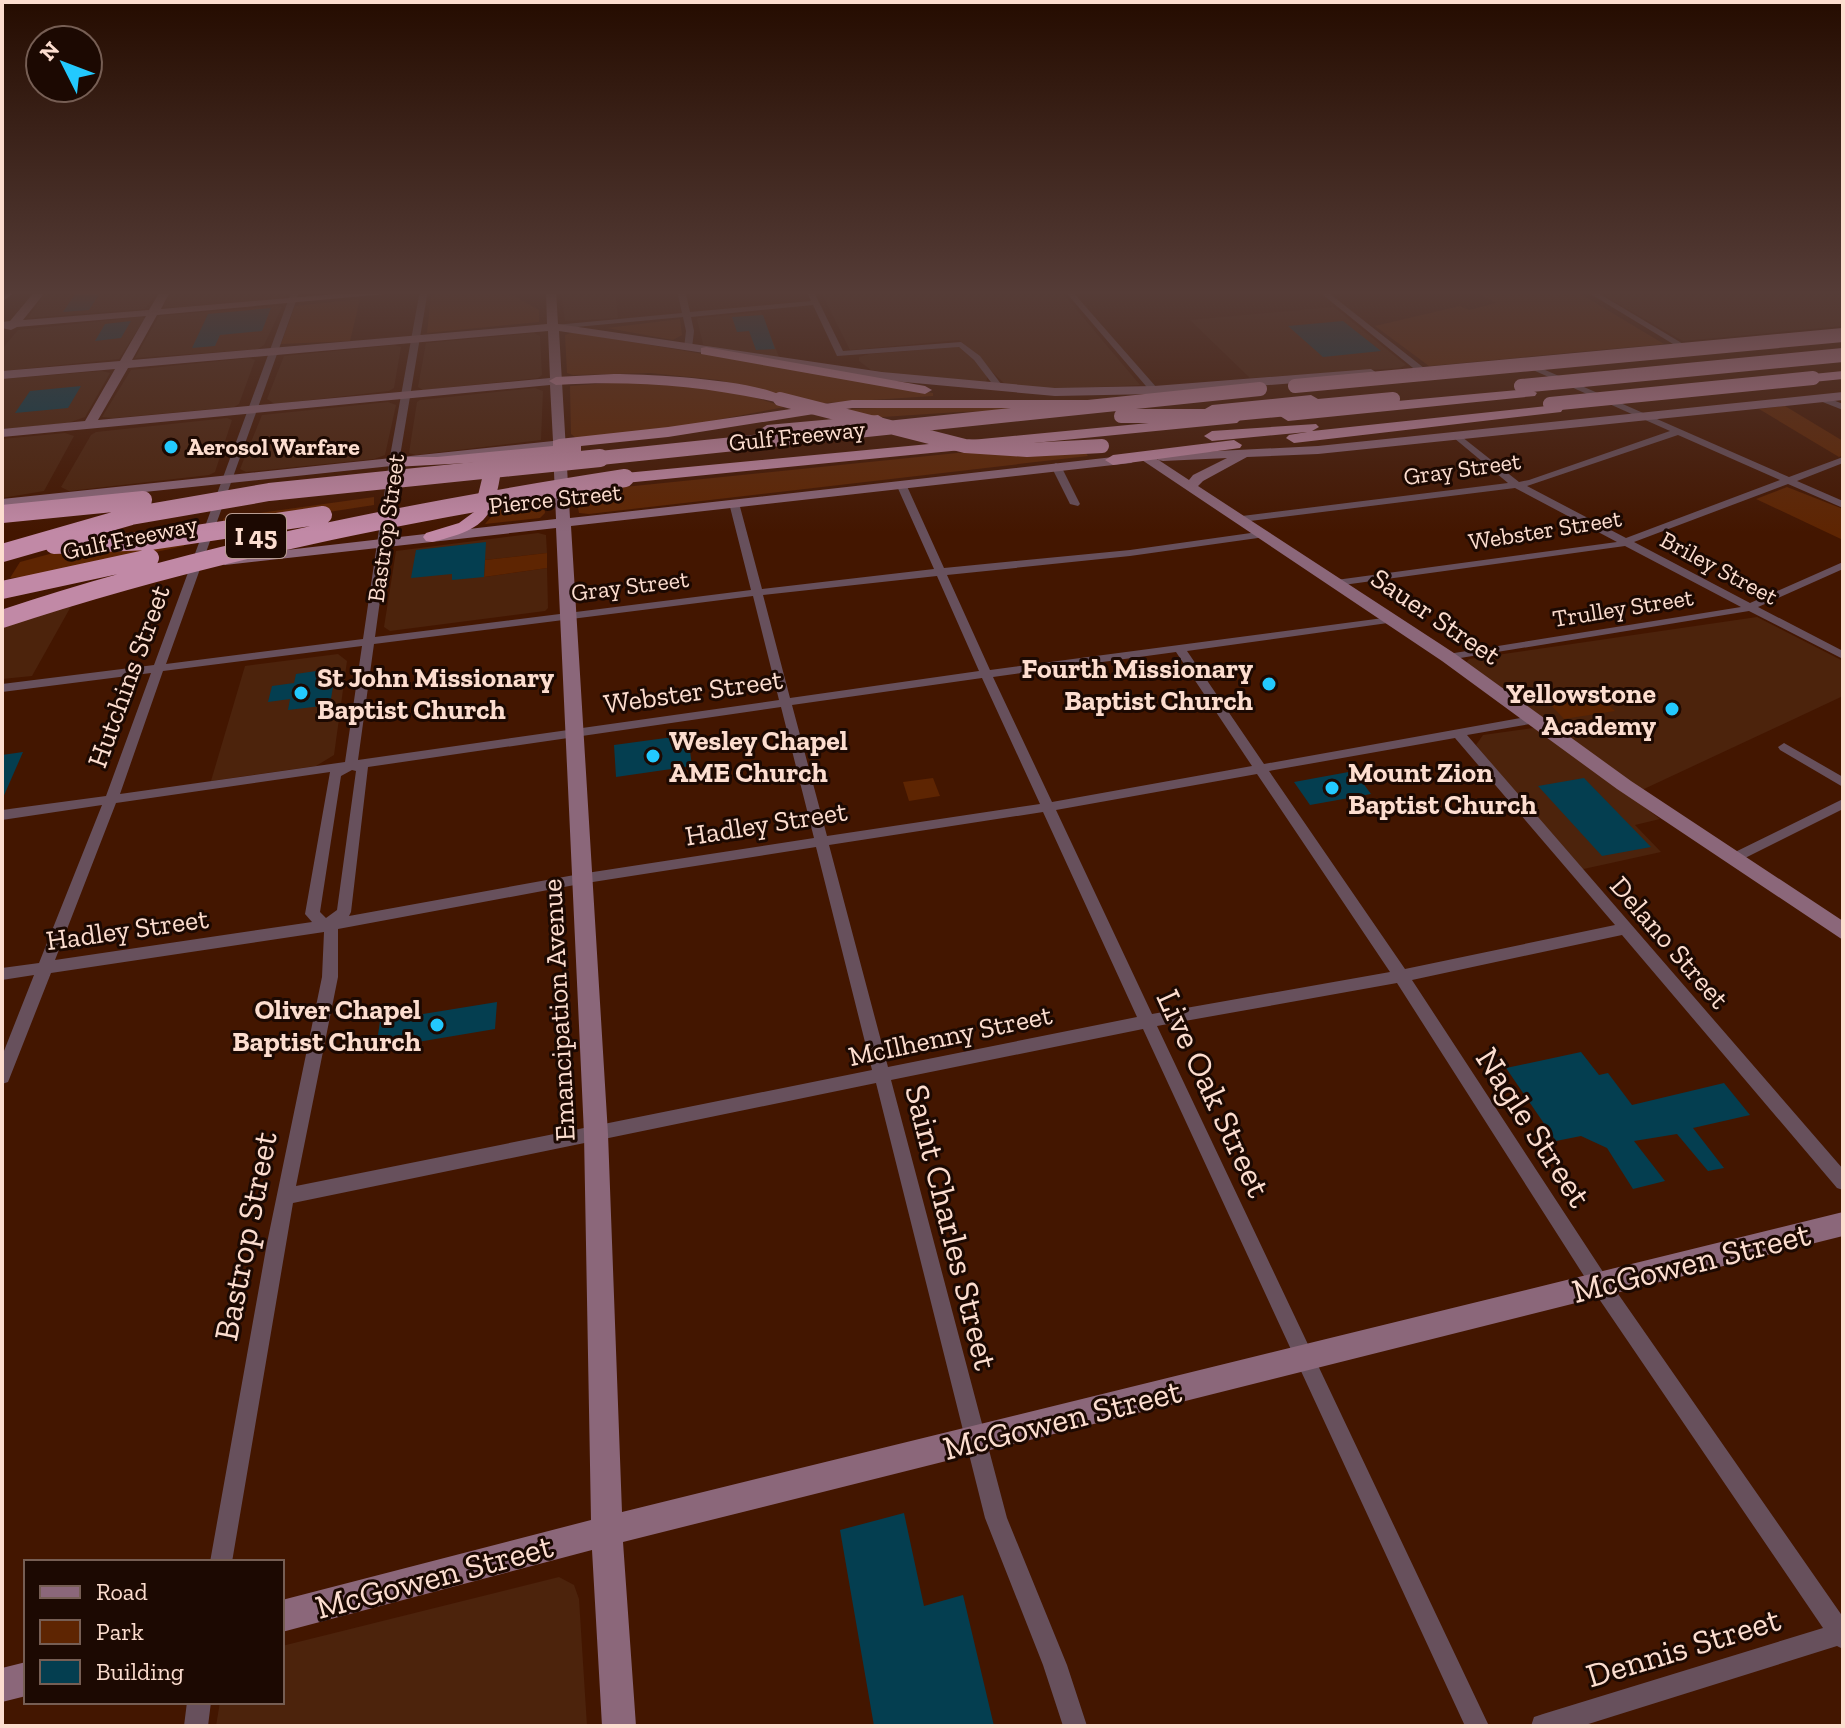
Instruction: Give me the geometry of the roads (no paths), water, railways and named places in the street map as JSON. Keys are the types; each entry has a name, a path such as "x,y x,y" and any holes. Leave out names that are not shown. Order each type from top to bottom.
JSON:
{"highway":[{"path":"815,371 894,385 1054,403"},
{"path":"2,553 99,524 225,498 860,429 1458,371"},
{"name":"Gulf Freeway","path":"559,447 958,414 1191,417 1393,399 1648,371"},
{"name":"Gulf Freeway","path":"2,544 274,499 624,470 1698,371"},
{"path":"1113,460 1843,375"},
{"path":"556,381 596,377 676,378 738,388 965,446 1027,450 1553,407"},
{"name":"Gulf Freeway","path":"2,588 343,518 624,470 1297,400 1521,386"},
{"path":"394,462 437,462 507,455 852,404 1297,400"},
{"path":"2,514 63,510 484,460 860,429"},
{"path":"432,537 461,529 483,515 494,461 507,455"},
{"path":"2,619 115,583 281,540 624,470"},
{"path":"2,544 75,545 150,541 511,490"}],"main road":[{"path":"2,375 55,371"},
{"path":"89,425 120,371"},
{"name":"Emancipation Avenue","path":"556,371 567,616 576,732 580,879 596,1134 607,1531 619,1726"},
{"path":"846,371 1000,388 1089,392 1412,371"},
{"path":"864,371 882,376"},
{"path":"2,433 556,381"},
{"name":"Pierce Street","path":"2,588 1113,460 1246,454 1457,436 1843,396"},
{"path":"2,503 559,447"},
{"path":"1191,487 1198,478 1246,454"},
{"name":"Sauer Street","path":"1146,458 1448,657 1624,785 1843,932"},
{"name":"McGowen Street","path":"284,1615 607,1531 1843,1224"},
{"path":"2,1685 24,1680"}],"street":[{"name":"Hutchins Street","path":"2,1077 111,799 267,371"},
{"name":"Bastrop Street","path":"351,765 394,462 411,371"},
{"path":"987,371 1000,388"},
{"path":"1137,371 1154,390"},
{"path":"1542,371 1843,505"},
{"path":"1823,399 1843,407"},
{"name":"Gray Street","path":"1242,519 1517,485 1680,431"},
{"name":"Briley Street","path":"1457,436 1517,485 1843,656"},
{"name":"Webster Street","path":"1336,583 1626,542 1843,460"},
{"path":"1056,466 1075,504"},
{"name":"Live Oak Street","path":"901,484 986,674 1477,1726"},
{"name":"Saint Charles Street","path":"734,503 1000,1531 1055,1665 1075,1726"},
{"name":"Gray Street","path":"2,688 371,639 921,572 941,574 1130,553 1265,534"},
{"name":"Trulley Street","path":"1448,657 1734,613 1843,565"},
{"name":"Webster Street","path":"2,815 786,702 1391,620"},
{"path":"1828,648 1843,642"},
{"name":"Nagle Street","path":"1179,648 1401,976 1600,1284 1842,1634"},
{"name":"Hadley Street","path":"2,974 325,926 580,879 1048,807 1537,719"},
{"name":"Delano Street","path":"1459,734 1843,1182"},
{"path":"1784,747 1843,783"},
{"name":"Bastrop Street","path":"221,1560 276,1243 330,977 331,930 325,926 312,914 335,774 351,765 363,769 344,912 325,926"},
{"path":"1734,858 1843,803"},
{"name":"McIlhenny Street","path":"287,1196 1149,1021 1401,976 1624,929"},
{"name":"Dennis Street","path":"1543,1726 1842,1634"},
{"path":"196,1726 199,1704"}],"place":[{"name":"Aerosol Warfare","path":"171,447"},
{"name":"Fourth Missionary Baptist Church","path":"1269,684"},
{"name":"St John Missionary Baptist Church","path":"301,693"},
{"name":"Yellowstone Academy","path":"1672,709"},
{"name":"Wesley Chapel AME Church","path":"653,756"},
{"name":"Mount Zion Baptist Church","path":"1332,788"},
{"name":"Oliver Chapel Baptist Church","path":"437,1025"}]}
